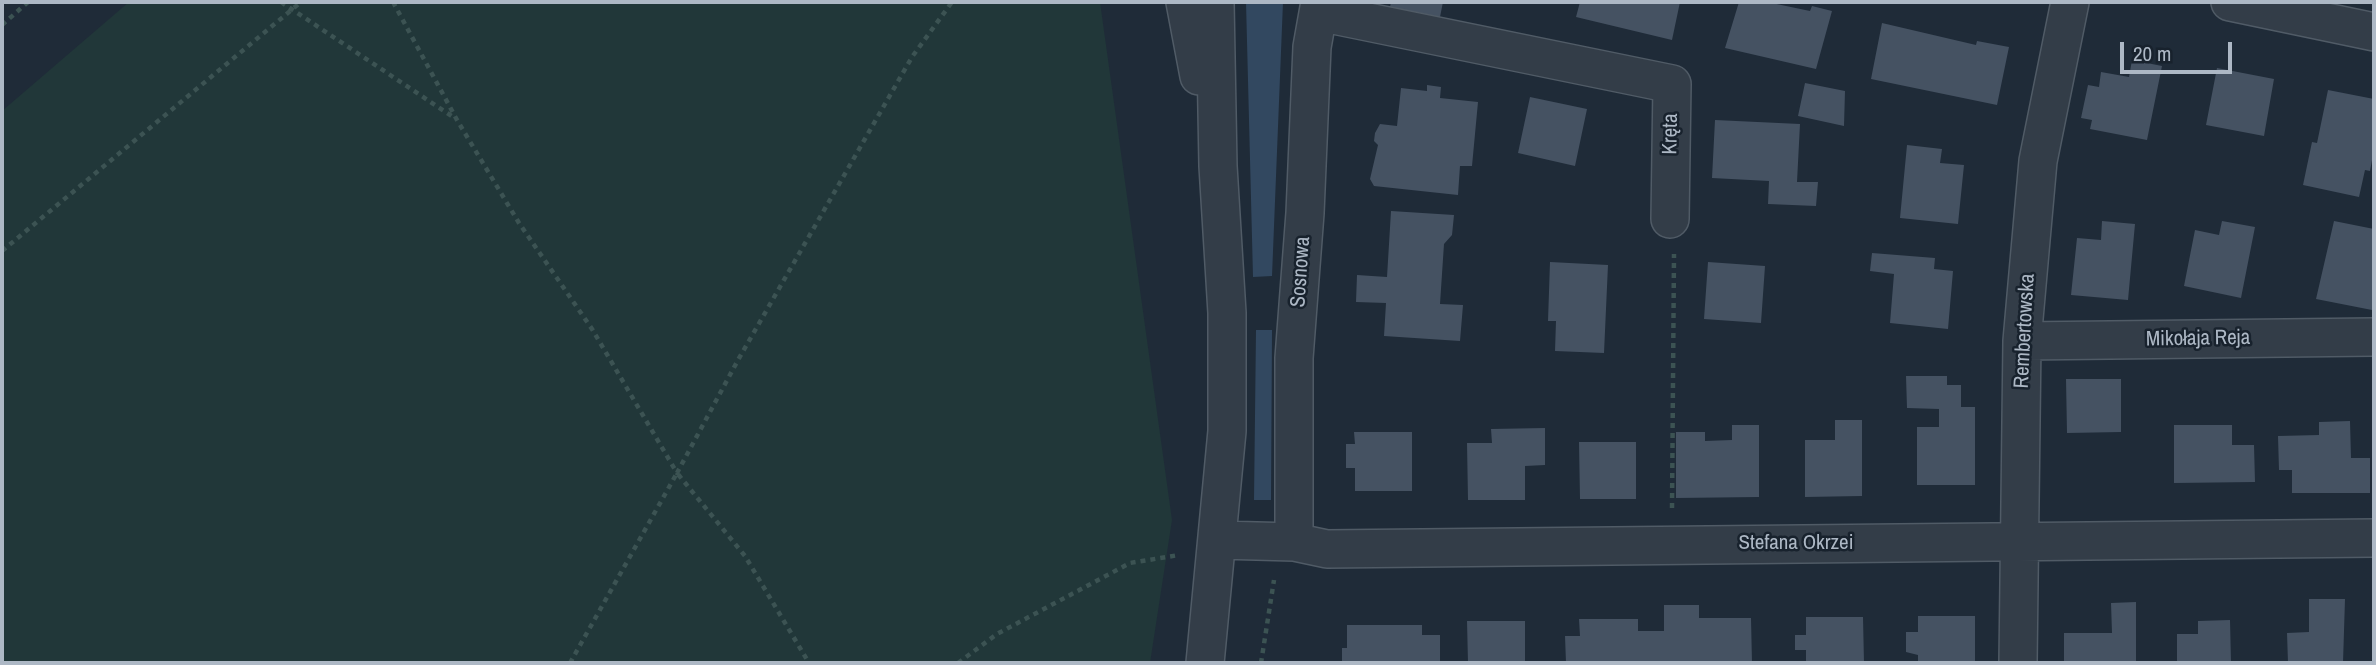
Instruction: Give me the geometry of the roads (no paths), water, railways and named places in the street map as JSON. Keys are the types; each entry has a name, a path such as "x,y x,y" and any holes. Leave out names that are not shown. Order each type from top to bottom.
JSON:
{"street":[{"path":"1185,2 1218,166"},
{"path":"1205,663 1205,547 1227,431 1227,313 1218,166 1215,2"},
{"name":"Rembertowska","path":"2018,663 2022,341 2038,161 2070,2"},
{"path":"2230,2 2282,7 2374,32"},
{"name":"Kręta","path":"1320,7 1672,84 1670,219"},
{"name":"Sosnowa","path":"1294,542 1294,358 1305,213 1312,47 1320,7"},
{"name":"Mikołaja Reja","path":"2022,341 2374,337"},
{"name":"Stefana Okrzei","path":"1205,547 1294,542 1327,549 2374,538"}],"water":[{"path":"1246,2 1283,2 1272,276 1253,277"},
{"path":"1256,330 1272,330 1271,500 1254,500"}]}
